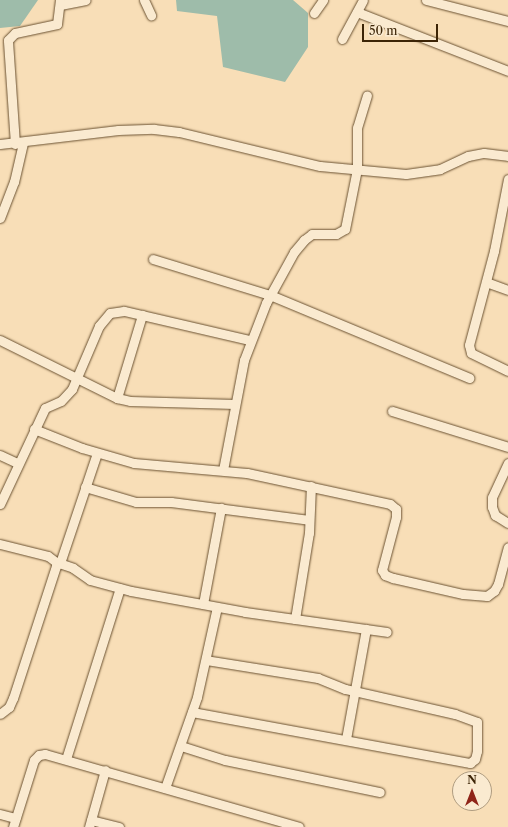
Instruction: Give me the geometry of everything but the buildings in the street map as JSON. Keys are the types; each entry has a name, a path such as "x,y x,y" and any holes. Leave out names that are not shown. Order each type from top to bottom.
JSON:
{"street":[{"path":"0,218 14,182 19,143 8,40 15,33 57,24 60,2 86,0"},
{"path":"144,0 151,15"},
{"path":"314,13 323,0"},
{"path":"342,39 363,0"},
{"path":"426,0 508,21"},
{"path":"357,12 508,71"},
{"path":"223,470 235,404 250,340 270,295 294,252 304,240 312,234 336,234 345,229 357,169 357,128 367,95"},
{"path":"0,144 19,143 118,130 154,129 179,132 301,163 357,169 425,173 484,153 508,156"},
{"path":"508,179 486,282 469,346 471,353 508,371"},
{"path":"153,259 270,295 469,378"},
{"path":"486,282 508,290"},
{"path":"0,504 17,462 45,408 67,397 77,379 105,317 117,311 142,315 250,340"},
{"path":"117,398 142,315"},
{"path":"0,340 117,398 130,401 235,404"},
{"path":"392,411 508,447"},
{"path":"34,429 97,452 140,464 223,470 311,486 381,501 396,508 396,517 382,570 385,575 393,578 463,594 487,596 494,592 498,584 508,547"},
{"path":"0,714 9,707 13,698 30,640 97,452"},
{"path":"0,456 17,462"},
{"path":"508,463 492,498 492,507 495,515 508,523"},
{"path":"295,619 305,569 310,520 311,486"},
{"path":"85,487 136,502 171,502 310,520"},
{"path":"203,604 221,508"},
{"path":"0,544 48,556 90,580 120,588 217,607 387,632"},
{"path":"66,759 120,588"},
{"path":"166,788 192,712 206,660 217,607"},
{"path":"346,739 366,629"},
{"path":"192,712 346,739 470,763 475,759 479,732 478,722 473,720 355,691 318,678 206,660"},
{"path":"180,746 225,760 380,792"},
{"path":"0,814 14,823 34,760 39,755 45,754 105,770 295,826"},
{"path":"105,770 90,824 119,827"}],"shaded area":[{"path":"0,0 38,0 20,26 0,28"},
{"path":"176,0 293,0 308,13 308,47 285,82 223,67 217,16 177,11"}]}
